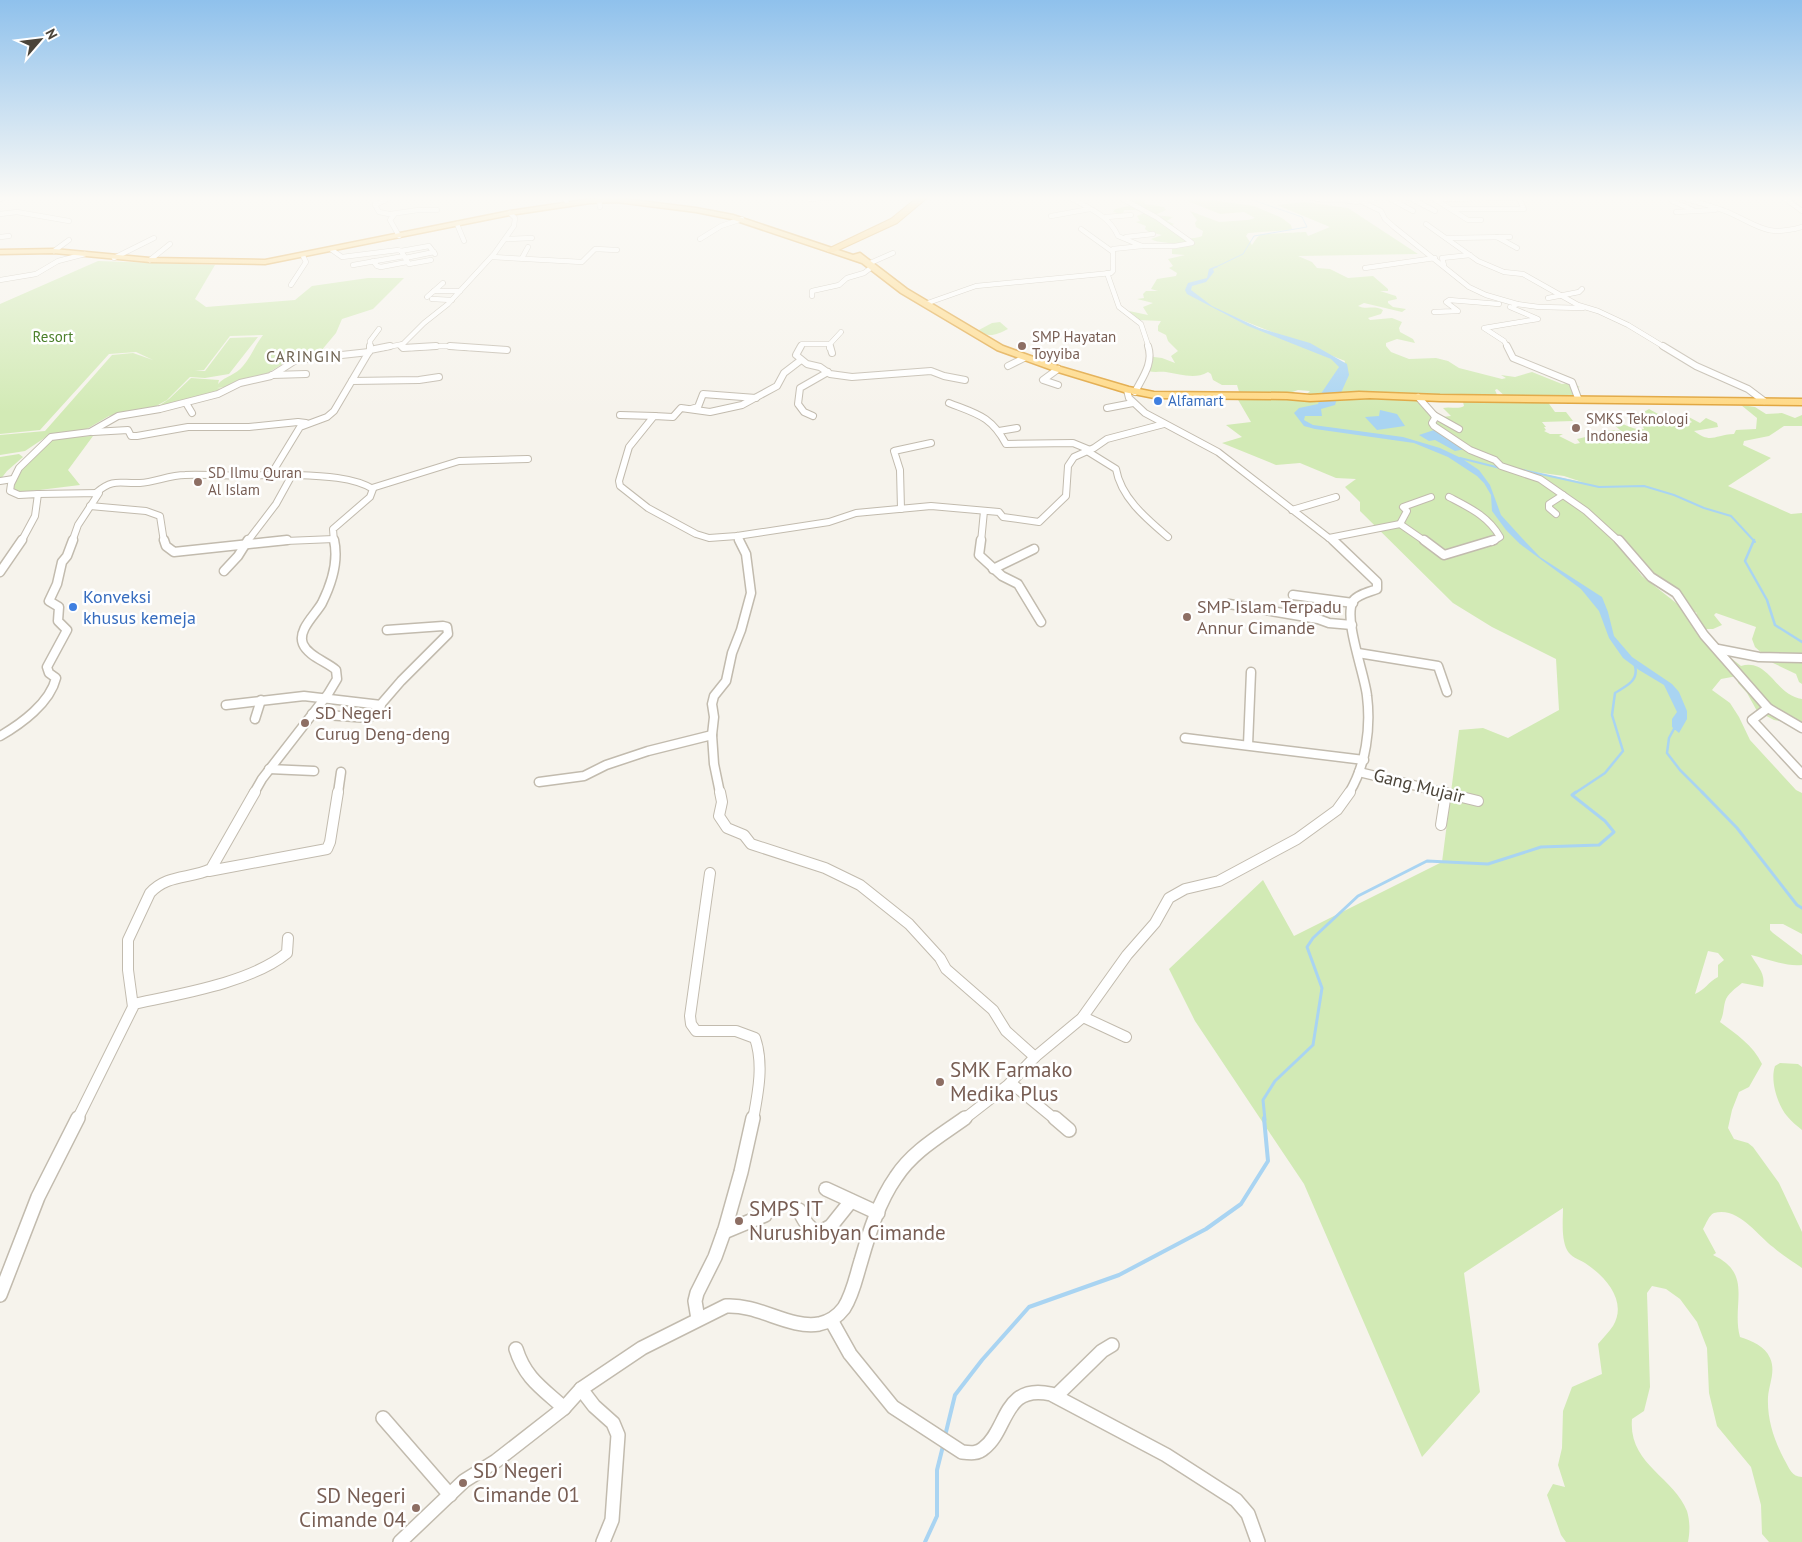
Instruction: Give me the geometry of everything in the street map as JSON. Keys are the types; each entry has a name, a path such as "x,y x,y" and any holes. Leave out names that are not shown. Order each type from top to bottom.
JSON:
{"highway":[{"path":"875,269 925,304 990,343 1024,358 1132,395 1578,398 1802,402"}],"street":[{"path":"0,280 36,274 46,269"},
{"path":"291,285 301,269"},
{"path":"401,346 480,269"},
{"path":"812,296 814,290 839,285 844,278 867,272 867,269"},
{"path":"925,304 979,286 1107,273 1114,271 1114,269"},
{"path":"1448,269 1469,287 1495,298 1539,308 1585,308"},
{"path":"1497,269 1503,272 1517,271 1576,304 1598,311 1630,326 1696,366 1748,389 1764,401"},
{"path":"1106,408 1132,395 1147,371 1150,351 1141,324 1119,307 1107,273"},
{"path":"443,282 430,298 450,299"},
{"path":"434,291 460,289"},
{"path":"1548,298 1580,292 1582,289"},
{"path":"1490,303 1495,298"},
{"path":"1434,312 1458,311 1446,302 1449,300 1490,303 1510,307 1538,320 1485,327 1485,329 1504,341 1513,358 1572,382 1578,398"},
{"path":"1510,307 1517,304"},
{"path":"379,329 370,341 370,350 352,382 332,413 322,419 306,423 242,427 188,427 137,436 131,436 128,430 124,430 90,432 49,438 19,468 10,489 13,493 19,495 97,492 108,484 141,482 180,476 230,474 254,477 277,474 292,475 346,481 368,485 372,488 459,461 528,459"},
{"path":"832,353 829,349 830,344 841,332"},
{"path":"830,344 801,345 796,355 810,365 820,367 828,372 859,378 931,371 944,376 965,380"},
{"path":"272,375 296,360 401,346 403,348 444,346 508,350"},
{"path":"1008,366 1024,358"},
{"path":"620,415 672,417 679,409 703,412 742,405 777,386 784,373 801,360"},
{"path":"1058,369 1043,380 1058,385"},
{"path":"813,416 804,412 798,404 800,388 828,372"},
{"path":"90,432 118,416 186,403 272,375 306,374"},
{"path":"352,382 439,377"},
{"path":"688,409 698,406 703,394 756,398"},
{"path":"1132,395 1144,413 1205,444 1231,461 1268,493 1329,538 1367,571 1378,586 1377,589 1359,597 1352,603 1293,594"},
{"path":"1418,397 1434,415 1460,429"},
{"path":"186,403 192,413"},
{"path":"949,403 980,415 999,431 1006,444 1073,443 1088,450 1116,469 1119,481 1138,508 1168,537"},
{"path":"1434,415 1435,418 1432,423 1434,426 1470,450 1495,460 1501,466 1510,470 1540,479 1594,517 1624,546 1651,577 1676,593 1704,634 1768,708 1802,728"},
{"path":"655,416 629,446 619,481 620,486 648,508 696,534 709,538 737,536 829,522 856,513 940,506 999,512 1003,517 1042,522 1066,496 1070,461 1106,439 1164,424"},
{"path":"277,474 274,472 275,468 300,427 306,423"},
{"path":"999,431 1017,428"},
{"path":"902,508 900,470 894,451 931,443"},
{"path":"224,571 238,556 276,504 292,475"},
{"path":"0,481 14,479"},
{"path":"209,870 246,804 269,769 336,682 337,673 331,665 307,649 303,643 303,638 308,624 321,604 335,566 337,553 333,532 335,527 370,497 373,493 372,488"},
{"path":"0,736 16,727 49,694 56,682 56,678 48,673 47,667 67,630 58,620 58,607 49,601 57,584 62,562 67,556 80,522 99,494 97,492"},
{"path":"0,572 23,541 32,524 38,511 38,494"},
{"path":"1556,514 1549,508 1549,504 1563,496"},
{"path":"1292,510 1336,497"},
{"path":"1400,524 1407,511 1403,507 1431,497"},
{"path":"1329,538 1400,524 1444,555 1491,542 1500,537 1496,528 1484,516 1470,506 1449,497"},
{"path":"90,506 143,510 160,516 165,545 168,550 174,552 189,552 246,543 334,539"},
{"path":"984,511 978,551 982,559 1004,578 1013,580 1018,584 1041,622"},
{"path":"737,536 746,554 751,593 732,654 726,681 714,696 712,704 714,717 712,736 714,764 722,802 719,816 727,828 744,835 753,845 826,868 860,885 921,936 946,969 993,1010 1006,1031 1035,1057"},
{"path":"993,568 1034,549"},
{"path":"400,1542 464,1482 496,1461 564,1408 581,1389 642,1348 698,1319 726,1306 737,1304 809,1324 831,1320 846,1302 857,1280 860,1262 878,1213 895,1177 924,1147 955,1126 1011,1082 1035,1057 1053,1044 1083,1016 1128,953 1155,923 1170,897 1177,892 1223,879 1309,831 1339,808 1349,795 1364,760 1368,703 1352,625 1352,603"},
{"path":"1229,604 1318,619 1329,623 1352,625"},
{"path":"312,714 366,719 448,634 447,627 443,626 387,630"},
{"path":"1718,649 1759,657 1802,658"},
{"path":"1358,653 1398,657 1436,665 1447,692"},
{"path":"1248,745 1251,672"},
{"path":"226,705 304,696 381,705"},
{"path":"255,719 262,700"},
{"path":"1768,708 1752,720 1802,774"},
{"path":"539,782 584,776 648,751 712,736"},
{"path":"1185,738 1364,760"},
{"path":"269,769 314,771"},
{"path":"0,1295 38,1197 124,1027 133,1004 128,970 128,940 150,893 167,881 209,870 319,852 326,848 330,842 341,772"},
{"name":"Gang Mujair","path":"1359,772 1478,801"},
{"path":"1441,825 1446,793"},
{"path":"698,1319 695,1301 697,1293 720,1246 748,1149 761,1050 756,1039 750,1034 742,1032 696,1031 692,1024 690,1016 710,873"},
{"path":"133,1004 210,985 274,964 287,954 288,938"},
{"path":"1083,1016 1126,1037"},
{"path":"1011,1082 1068,1130"},
{"path":"826,1189 878,1213"},
{"path":"799,1210 805,1225 810,1230 817,1233 824,1232 834,1225 851,1201"},
{"path":"724,1232 765,1216"},
{"path":"831,1320 850,1354 893,1407 946,1439 962,1452 971,1455 980,1454 988,1446 1009,1406 1021,1396 1040,1392 1056,1396 1185,1465 1239,1503 1250,1518 1258,1542"},
{"path":"1056,1396 1102,1350 1112,1344"},
{"path":"516,1348 521,1365 526,1373 564,1408"},
{"path":"581,1389 594,1406 613,1423 618,1435 612,1520 603,1542"},
{"path":"383,1418 450,1495"}],"green space":[{"name":"Resort","path":"80,269 213,269 195,299 206,307 295,300 312,286 368,278 404,278 373,309 342,319 336,333 321,351 289,360 263,376 227,387 217,388 224,389 217,393 157,407 169,399 191,378 219,380 218,384 240,369 263,335 230,336 204,370 195,371 205,371 230,338 258,337 229,374 205,378 190,377 167,400 151,409 109,416 85,430 49,435 25,451 0,455 0,435 45,431 112,355 133,353 153,360 136,352 109,354 40,430 0,434 0,304"},
{"path":"1171,269 1329,269 1348,278 1373,276 1388,289 1388,291 1380,291 1396,296 1397,299 1388,301 1388,303 1393,307 1406,309 1402,312 1364,303 1358,306 1383,310 1381,314 1368,318 1370,320 1392,318 1402,322 1399,328 1400,332 1413,339 1415,343 1397,339 1386,343 1391,352 1409,359 1436,358 1448,361 1459,368 1502,379 1506,378 1501,375 1515,377 1532,372 1562,384 1569,383 1580,387 1576,388 1572,393 1578,397 1506,397 1497,389 1495,390 1498,397 1417,399 1431,414 1432,420 1459,445 1541,480 1592,519 1620,547 1642,576 1685,610 1726,654 1741,666 1751,665 1759,667 1785,691 1802,699 1802,732 1785,722 1774,720 1757,711 1747,693 1738,683 1737,676 1721,679 1712,690 1730,703 1750,740 1796,790 1802,793 1802,934 1783,924 1770,924 1770,930 1802,955 1802,965 1783,964 1751,955 1762,974 1763,987 1742,983 1737,987 1726,999 1720,1022 1754,1051 1762,1064 1749,1087 1739,1092 1728,1128 1734,1139 1748,1143 1753,1147 1779,1183 1802,1232 1802,1268 1776,1250 1746,1223 1731,1214 1723,1212 1712,1214 1703,1229 1716,1253 1713,1255 1726,1263 1733,1271 1737,1281 1740,1337 1761,1347 1768,1354 1772,1363 1768,1397 1770,1421 1777,1444 1789,1469 1793,1474 1802,1477 1802,1542 1769,1542 1762,1534 1761,1505 1751,1467 1717,1426 1709,1393 1707,1348 1697,1322 1680,1299 1666,1289 1652,1286 1647,1293 1650,1387 1644,1411 1632,1419 1633,1434 1637,1448 1644,1459 1681,1499 1689,1519 1688,1542 1566,1542 1561,1535 1547,1495 1553,1484 1565,1487 1558,1465 1562,1448 1563,1411 1572,1387 1602,1374 1598,1344 1613,1326 1617,1317 1618,1307 1607,1282 1593,1268 1573,1256 1567,1250 1563,1235 1563,1208 1464,1273 1480,1392 1422,1457 1304,1184 1195,1021 1169,969 1263,880 1294,936 1442,862 1459,730 1483,728 1508,738 1559,710 1556,659 1492,627 1453,603 1360,511 1360,502 1345,487 1356,479 1336,478 1300,463 1276,465 1222,443 1242,437 1226,425 1251,422 1237,398 1397,398 1358,392 1347,392 1351,395 1336,394 1345,361 1219,311 1332,359 1338,363 1340,369 1320,395 1306,395 1310,391 1298,390 1284,395 1240,395 1237,385 1222,385 1213,380 1208,372 1198,376 1187,376 1166,372 1151,372 1143,368 1147,368 1146,356 1162,358 1175,363 1171,356 1178,351 1168,341 1166,335 1158,331 1161,321 1138,320 1129,311 1148,315 1143,307 1153,303 1137,299 1144,298 1143,294 1146,291 1158,291 1151,289 1157,279 1176,276 1177,273","holes":["1708,951 1718,953 1724,960 1718,965 1718,977 1695,994"]},
{"path":"1000,322 1008,329 993,335 977,331 992,323"},
{"path":"1466,400 1547,401 1555,412 1566,412 1573,421 1542,422 1546,427 1544,427 1546,430 1544,431 1550,434 1563,434 1559,436 1575,444 1580,443 1577,439 1594,435 1602,440 1608,439 1602,431 1620,430 1611,422 1620,423 1635,429 1644,429 1642,425 1627,417 1649,409 1669,420 1688,424 1692,422 1685,415 1700,423 1706,418 1717,423 1718,427 1694,431 1709,438 1734,434 1736,430 1756,429 1757,418 1741,405 1755,407 1766,414 1782,413 1795,418 1802,415 1802,426 1784,426 1769,436 1744,441 1743,445 1771,458 1728,486 1791,514 1802,513 1802,684 1799,682 1796,674 1773,663 1755,647 1752,639 1756,627 1716,613 1714,615 1722,625 1713,629 1706,629 1695,615 1697,613 1643,572 1629,555 1577,504 1519,470 1506,468 1478,453 1434,422 1443,421 1442,417 1451,416 1443,408 1464,406 1463,402 1466,402","holes":["1528,471 1564,476 1582,482"]},
{"path":"93,436 68,470 80,485 23,492 13,490 17,475 49,440 60,437"},
{"path":"19,454 23,457 0,480 0,457"},
{"path":"1780,1063 1798,1064 1802,1067 1802,1130 1787,1116 1777,1099 1773,1078 1775,1066"}],"water":[{"path":"1209,269 1213,269 1214,272 1206,282 1192,286 1191,290 1212,306 1259,328 1310,343 1347,364 1349,375 1340,395 1320,395 1339,367 1331,359 1248,326 1187,294 1185,290 1188,283 1207,278"},
{"path":"1320,398 1337,399 1335,405 1321,409 1322,416 1305,416 1304,420 1313,425 1403,437 1440,448 1461,458 1479,470 1490,485 1501,515 1540,557 1602,597 1614,636 1632,657 1672,684 1679,692 1687,711 1687,719 1679,733 1672,727 1672,719 1677,712 1664,685 1623,658 1609,638 1599,611 1581,589 1520,544 1506,530 1492,511 1491,495 1477,476 1448,457 1414,443 1304,426 1294,413 1299,408 1318,404"},
{"path":"1380,410 1397,414 1405,426 1377,430 1365,417 1379,416"},
{"path":"1434,430 1465,449 1455,451 1435,440 1429,441 1419,435"}],"waterway":[{"path":"1460,458 1500,468"},
{"path":"1518,469 1599,487 1644,486 1674,495 1704,508 1731,516 1754,541"},
{"path":"1754,541 1745,561 1767,600 1775,625 1802,642"},
{"path":"1575,793 1605,773 1623,751 1612,715 1615,693 1631,682 1635,676 1635,666"},
{"path":"1675,727 1669,738 1667,753 1680,770 1702,792"},
{"path":"1265,1120 1263,1100 1275,1081 1313,1045 1322,988 1307,947 1313,938 1358,896 1427,861 1488,864 1541,847 1599,845 1614,832 1605,821 1572,795 1576,792"},
{"path":"1702,792 1737,828 1797,905 1802,908"},
{"path":"945,1436 955,1395 982,1360 1029,1307 1119,1275 1206,1229 1241,1204 1268,1161 1264,1118"},
{"path":"925,1542 937,1516 937,1470 943,1446"}],"place":[{"name":"SMP Hayatan Toyyiba","path":"1022,346"},
{"name":"Alfamart","path":"1158,401"},
{"name":"SMKS Teknologi Indonesia","path":"1576,428"},
{"name":"SD Ilmu Quran Al Islam","path":"198,482"},
{"name":"Konveksi khusus kemeja","path":"73,607"},
{"name":"SMP Islam Terpadu Annur Cimande","path":"1187,617"},
{"name":"SD Negeri Curug Deng-deng","path":"305,723"},
{"name":"SMK Farmako Medika Plus","path":"940,1082"},
{"name":"SMPS IT Nurushibyan Cimande","path":"739,1221"},
{"name":"SD Negeri Cimande 01","path":"463,1483"},
{"name":"SD Negeri Cimande 04","path":"416,1508"}],"district":[{"name":"CARINGIN","path":"304,356"}]}
